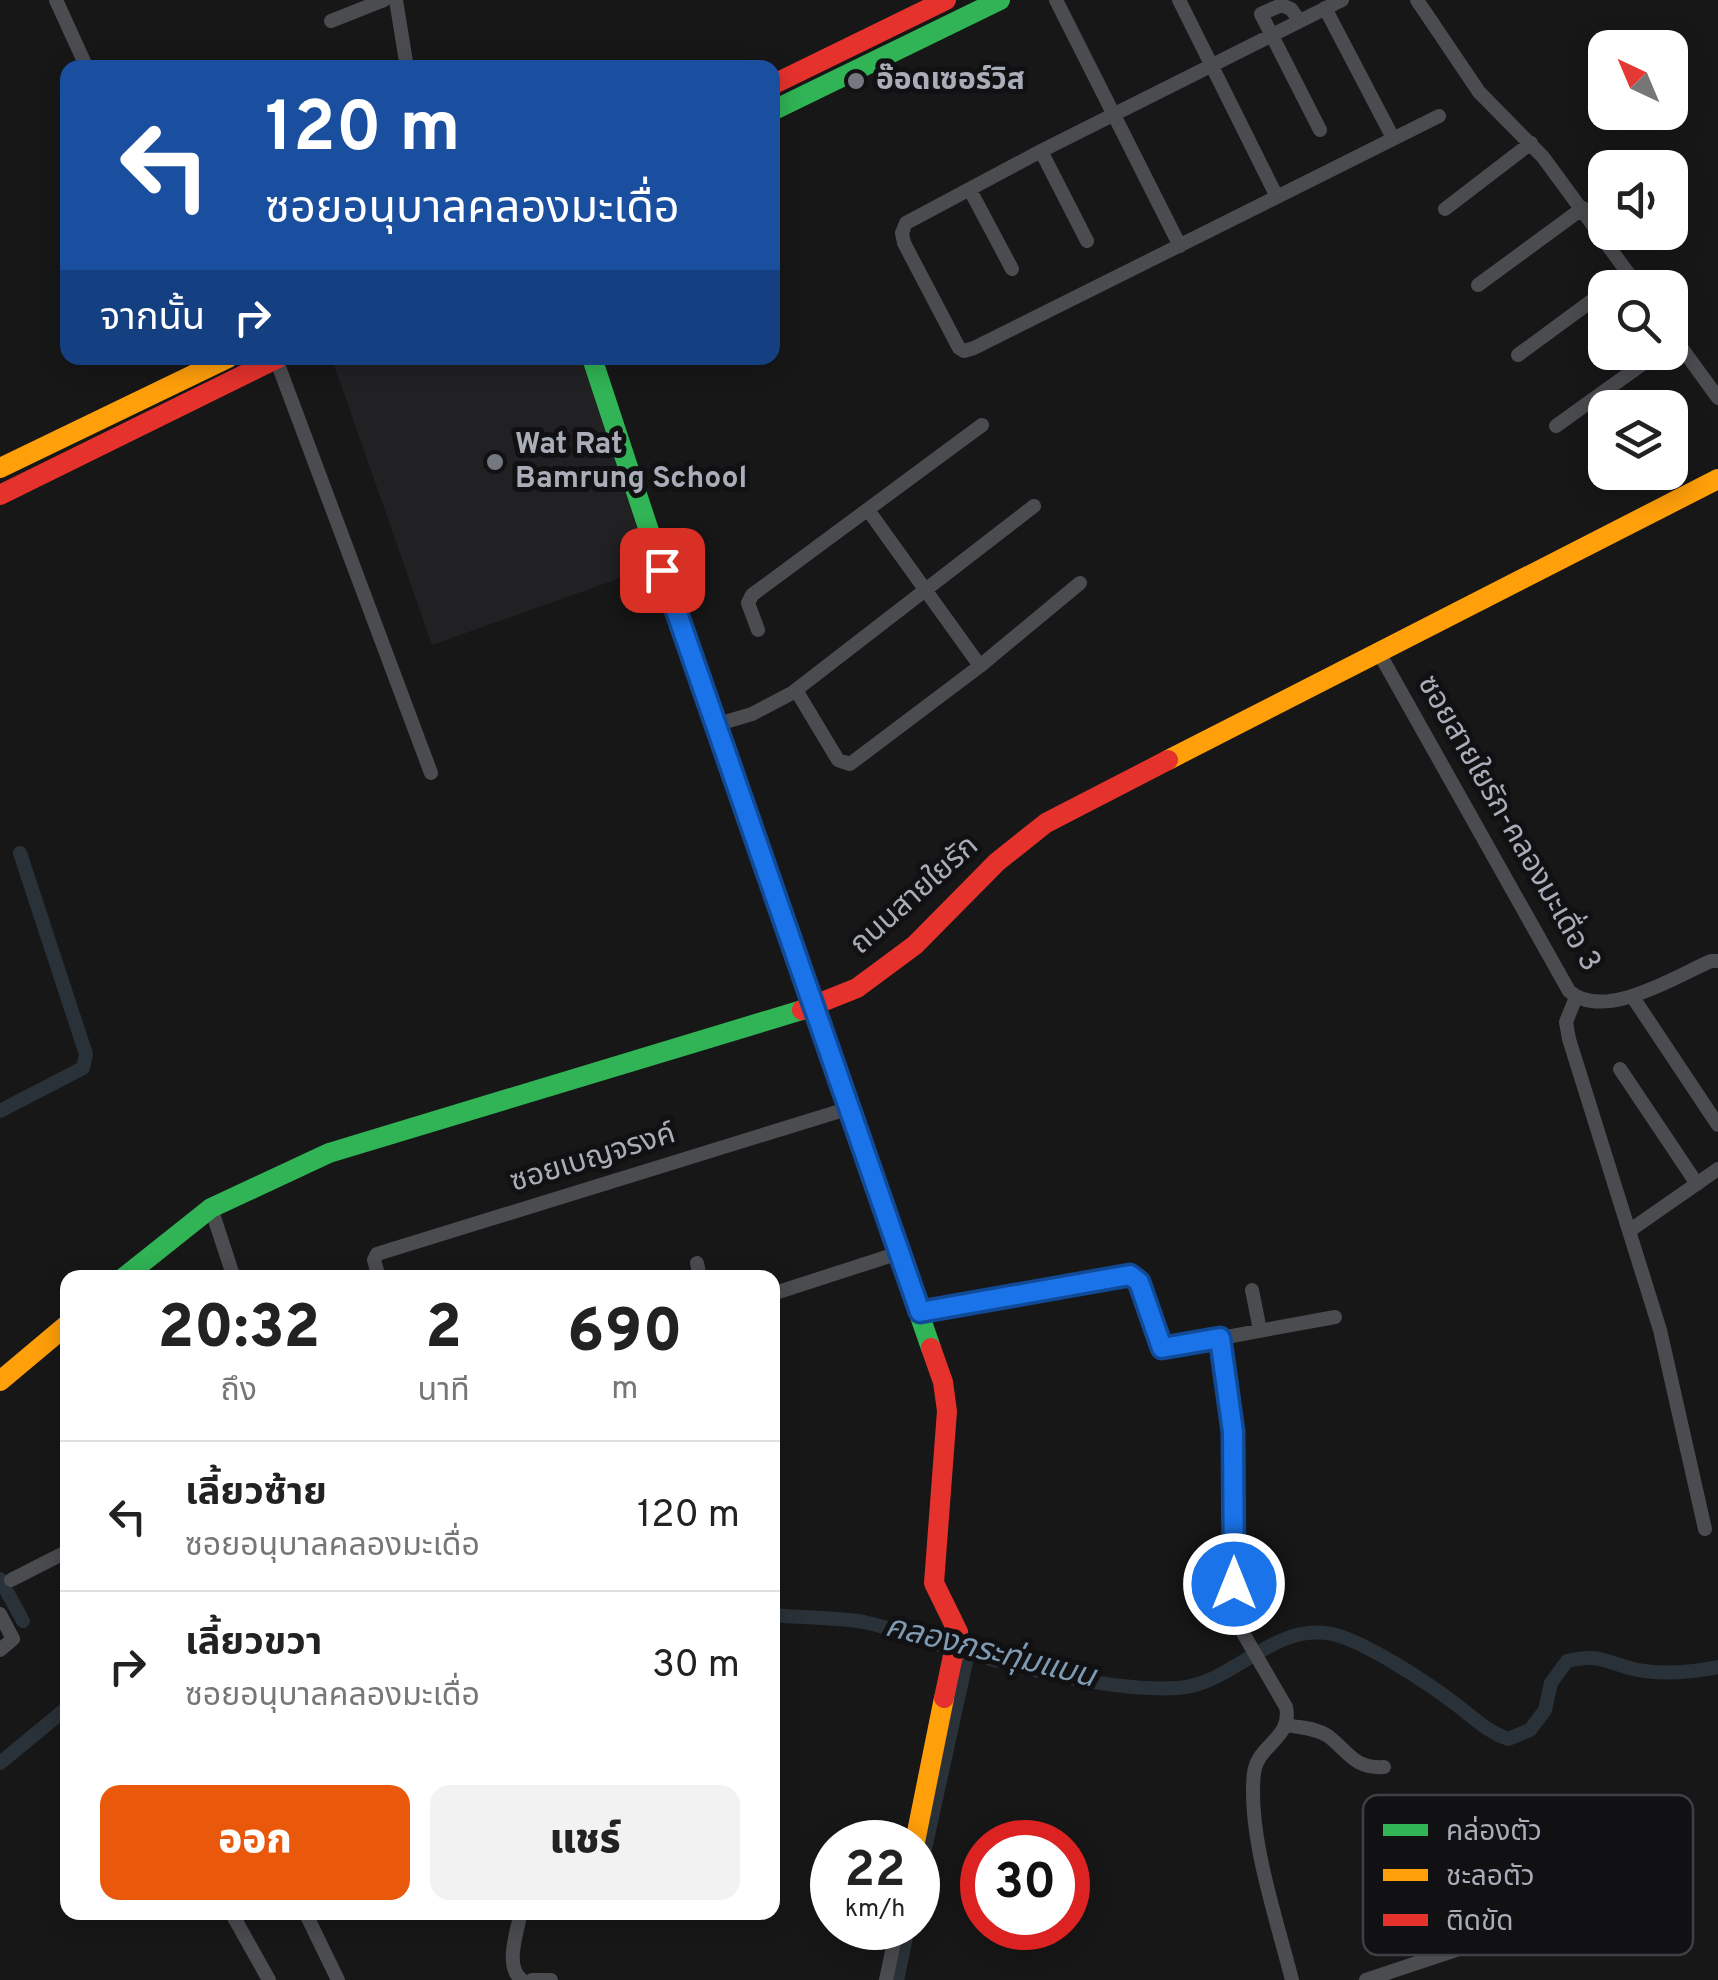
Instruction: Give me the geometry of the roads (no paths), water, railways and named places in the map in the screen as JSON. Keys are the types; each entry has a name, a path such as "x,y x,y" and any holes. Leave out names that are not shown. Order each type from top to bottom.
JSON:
{"street":[{"path":"56,0 83,60"},
{"path":"331,21 384,0"},
{"path":"396,0 406,60"},
{"path":"780,81 946,0"},
{"path":"780,107 1000,0"},
{"path":"1056,0 1180,246"},
{"path":"1179,0 1277,197"},
{"path":"1254,0 1320,130"},
{"path":"1342,0 906,223 902,233 959,348 964,351 1439,116"},
{"path":"1416,0 1479,92 1532,143 1626,270"},
{"path":"1261,14 1281,5 1291,9 1299,20"},
{"path":"1325,8 1393,138"},
{"path":"1445,209 1532,143"},
{"path":"1042,151 1087,241"},
{"path":"970,190 1012,269"},
{"path":"1478,285 1583,208"},
{"path":"1518,354 1588,303"},
{"path":"1688,360 1718,398"},
{"path":"0,468 200,365"},
{"path":"0,495 263,365"},
{"path":"280,365 431,773"},
{"path":"594,365 944,1382 947,1410 934,1583 938,1602 957,1622 958,1632 921,1820"},
{"path":"1556,426 1633,370"},
{"path":"758,630 748,603 752,595 982,425"},
{"name":"ถนนสายใยรัก","path":"133,1270 212,1208 329,1153 780,1018 857,988 914,946 1007,853 1046,823 1718,479"},
{"path":"716,724 752,714 796,690 1034,506"},
{"path":"868,510 980,666"},
{"path":"796,690 838,760 850,764 980,666 1080,582"},
{"name":"ซอยสายใยรัก-คลองมะเดื่อ 3","path":"1378,651 1570,991 1584,1001 1604,1004 1718,961"},
{"path":"1576,996 1566,1022 1569,1038 1660,1330 1706,1528"},
{"path":"1632,996 1718,1125"},
{"path":"1620,1069 1696,1184"},
{"name":"ซอยเบญจรงค์","path":"376,1270 376,1254 850,1108"},
{"path":"1629,1231 1718,1169"},
{"path":"212,1208 231,1270"},
{"path":"780,1291 899,1253"},
{"path":"920,1312 1130,1275 1139,1282 1162,1348 1335,1317"},
{"path":"1252,1290 1260,1330"},
{"path":"0,1382 60,1331"},
{"path":"1220,1338 1233,1432 1234,1584 1243,1633 1286,1707 1288,1725 1254,1768 1254,1792 1261,1854 1292,1980"},
{"path":"11,1580 60,1555"},
{"path":"0,1614 13,1638 0,1650"},
{"path":"1288,1725 1327,1735 1350,1760 1369,1768 1384,1767"},
{"path":"236,1920 269,1980"},
{"path":"309,1920 338,1980"},
{"path":"520,1920 512,1965 515,1975 522,1980"},
{"path":"886,1980 893,1950"},
{"path":"1366,1980 1441,1955"},
{"path":"532,1980 551,1980"}],"waterway":[{"path":"0,1111 83,1068 86,1054 20,853"},
{"path":"0,1579 23,1621"},
{"name":"คลองกระทุ่มแบน","path":"780,1615 864,1622 1025,1668 1149,1688 1197,1684 1290,1637 1332,1634 1397,1665 1508,1739 1530,1730 1545,1710 1551,1683 1567,1661 1597,1658 1658,1672 1718,1667"},
{"path":"931,1820 968,1653"},
{"name":"คลองกระทุ่มแบน","path":"0,1763 60,1714"},
{"path":"897,1980 903,1950"}],"place":[{"name":"อ๊อดเซอร์วิส","path":"856,81"},
{"name":"Wat Rat Bamrung School","path":"495,462"}]}
